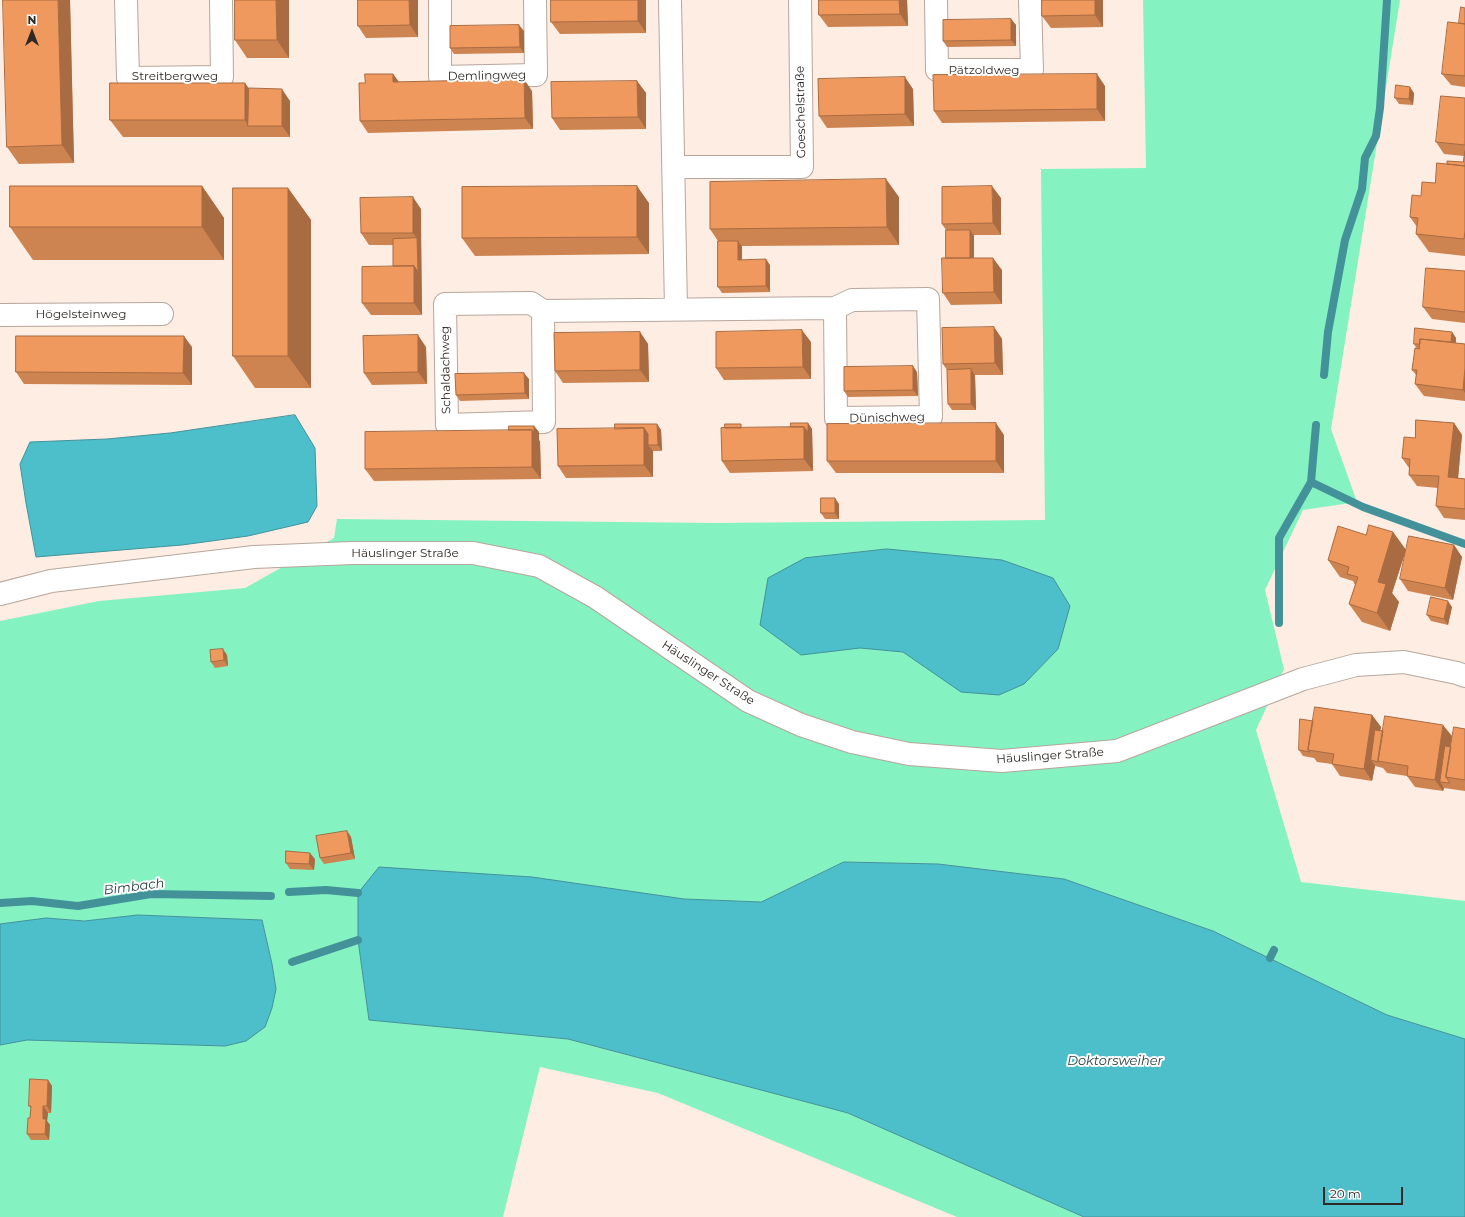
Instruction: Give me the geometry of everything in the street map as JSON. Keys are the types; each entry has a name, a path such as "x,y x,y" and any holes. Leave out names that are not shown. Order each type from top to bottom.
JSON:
{"street":[{"name":"Streitbergweg","path":"126,0 128,78 222,77 220,0"},
{"name":"Demlingweg","path":"440,0 440,77 536,75 535,0"},
{"path":"670,0 678,309"},
{"name":"Goeschelstraße","path":"674,167 802,167 800,0"},
{"name":"Pätzoldweg","path":"936,0 937,70 1032,70 1030,0"},
{"name":"Dünischweg","path":"678,309 835,308 852,300 928,299 931,417 836,418 835,308"},
{"name":"Schaldachweg","path":"543,311 544,422 447,425 445,304 531,303 543,311 678,309"},
{"name":"Högelsteinweg","path":"0,315 162,314"},
{"name":"Häuslinger Straße","path":"0,594 51,581 254,557 352,553 473,553 539,566 595,597 748,701 801,725 852,742 909,754 1002,761 1117,751 1303,679 1356,665 1404,662 1465,676"}],"green space":[{"path":"1143,0 1400,0 1331,429 1357,502 1303,510 1265,590 1284,669 1256,730 1301,882 1465,901 1465,1039 1387,1015 1213,931 1064,879 938,864 844,862 761,902 684,899 358,893 358,940 369,1020 568,1039 848,1113 1084,1217 957,1217 658,1093 540,1067 503,1217 0,1217 0,1045 276,989 262,920 138,915 84,921 46,918 0,924 0,621 99,601 245,588 334,538 337,519 715,523 1045,520 1041,169 1146,168"}],"water":[{"path":"295,415 315,448 317,506 308,522 248,536 182,545 36,557 20,464 30,442 107,439 170,433"},
{"path":"887,549 1002,560 1053,578 1070,606 1058,649 1024,684 999,695 961,692 903,652 860,648 801,655 760,625 768,578 805,558"},
{"name":"Doktorsweiher","path":"844,862 938,864 1064,879 1213,931 1387,1015 1465,1039 1465,1217 1084,1217 848,1113 568,1039 369,1020 358,940 358,893 379,867 532,877 684,899 761,902"},
{"path":"138,915 262,920 276,989 272,1008 265,1027 246,1041 225,1046 27,1040 0,1045 0,924 46,918 84,921"}],"building":[{"path":"3,0 58,0 62,145 7,147"},
{"path":"235,0 276,0 277,40 235,40"},
{"path":"358,0 409,0 410,25 358,26"},
{"path":"551,0 638,0 638,21 551,22"},
{"path":"819,0 899,0 900,14 819,15"},
{"path":"1042,0 1095,0 1095,15 1042,16"},
{"path":"1461,7 1465,8 1465,24 1459,23"},
{"path":"1011,19 1011,40 943,41 943,20"},
{"path":"1448,22 1465,24 1465,76 1442,74"},
{"path":"519,25 520,47 450,48 450,26"},
{"path":"365,74 393,74 393,82 524,79 525,118 360,121 359,83 365,83"},
{"path":"1097,74 1097,109 934,111 933,75"},
{"path":"905,77 905,114 819,116 818,79"},
{"path":"637,81 638,117 552,118 551,82"},
{"path":"110,83 245,83 245,120 110,120"},
{"path":"1396,85 1410,87 1409,99 1395,98"},
{"path":"249,88 282,89 282,126 248,126"},
{"path":"1441,96 1465,98 1465,145 1436,142"},
{"path":"1465,151 1465,166 1447,164 1447,161 1463,162"},
{"path":"1437,163 1465,166 1464,239 1416,234 1418,218 1410,217 1412,195 1421,196 1422,182 1435,183"},
{"path":"886,179 887,227 710,229 710,182"},
{"path":"10,186 202,186 202,227 10,227"},
{"path":"637,186 637,237 462,238 462,187"},
{"path":"992,186 993,223 942,224 942,187"},
{"path":"233,188 288,188 288,356 233,356"},
{"path":"413,197 413,233 361,233 360,198"},
{"path":"946,230 970,230 970,258 946,258"},
{"path":"417,238 418,272 414,266 393,266 393,239"},
{"path":"718,241 738,241 738,260 766,259 766,286 718,287"},
{"path":"942,258 993,258 994,292 943,293"},
{"path":"414,266 414,303 362,303 362,267"},
{"path":"1426,268 1465,271 1465,312 1423,307"},
{"path":"994,327 995,363 943,364 942,328"},
{"path":"1415,328 1452,332 1451,342 1420,339 1420,344 1414,344"},
{"path":"802,330 803,367 716,368 716,332"},
{"path":"640,332 640,370 555,371 554,333"},
{"path":"418,335 418,372 364,373 363,336"},
{"path":"16,336 184,336 183,373 16,372"},
{"path":"1420,339 1465,344 1463,390 1415,384 1417,370 1412,370 1415,348 1419,349"},
{"path":"913,366 913,390 844,391 844,367"},
{"path":"971,369 971,404 948,404 947,370"},
{"path":"524,373 525,393 456,395 455,374"},
{"path":"1416,420 1454,423 1448,477 1465,479 1465,509 1436,506 1439,476 1409,475 1410,459 1402,458 1404,437 1415,438"},
{"path":"791,423 808,423 808,432 804,427 791,427"},
{"path":"996,423 996,461 827,461 827,424"},
{"path":"615,424 657,424 658,445 648,445 648,434 644,428 615,429"},
{"path":"725,424 741,424 741,428 725,428"},
{"path":"509,426 534,426 534,433 532,430 509,430"},
{"path":"804,427 804,459 722,461 721,428"},
{"path":"644,428 644,465 558,466 557,429"},
{"path":"532,430 532,467 365,469 365,432"},
{"path":"821,498 835,498 835,513 821,513"},
{"path":"1369,525 1393,532 1378,582 1386,584 1377,613 1349,604 1358,577 1347,574 1349,567 1328,560 1338,526 1366,535"},
{"path":"1409,536 1454,545 1445,588 1400,579"},
{"path":"1431,597 1448,601 1444,619 1427,615"},
{"path":"223,649 224,660 211,662 210,650"},
{"path":"1315,707 1372,715 1364,769 1332,764 1334,754 1308,750"},
{"path":"1385,716 1443,725 1435,780 1407,776 1408,766 1378,761"},
{"path":"1300,719 1313,721 1308,750 1310,752 1299,750"},
{"path":"1454,727 1465,729 1465,780 1446,777"},
{"path":"1375,730 1383,731 1378,762 1371,760"},
{"path":"1445,746 1451,747 1446,777 1450,783 1440,782"},
{"path":"347,831 351,853 320,858 316,836"},
{"path":"286,851 310,853 309,864 286,863"},
{"path":"30,1079 48,1080 47,1106 43,1106 43,1119 46,1119 45,1134 27,1134 28,1118 30,1118 31,1106 29,1106"}],"waterway":[{"path":"1324,375 1328,332 1345,240 1362,189 1365,158 1376,136 1380,108 1387,0"},
{"path":"1279,623 1279,538 1311,482 1316,425"},
{"path":"1311,482 1363,507 1465,544"},
{"name":"Bimbach","path":"289,892 326,890 358,893"},
{"name":"Bimbach","path":"0,903 32,901 78,906 151,894 271,896"},
{"path":"292,962 358,940"},
{"path":"1270,958 1274,950"}]}
